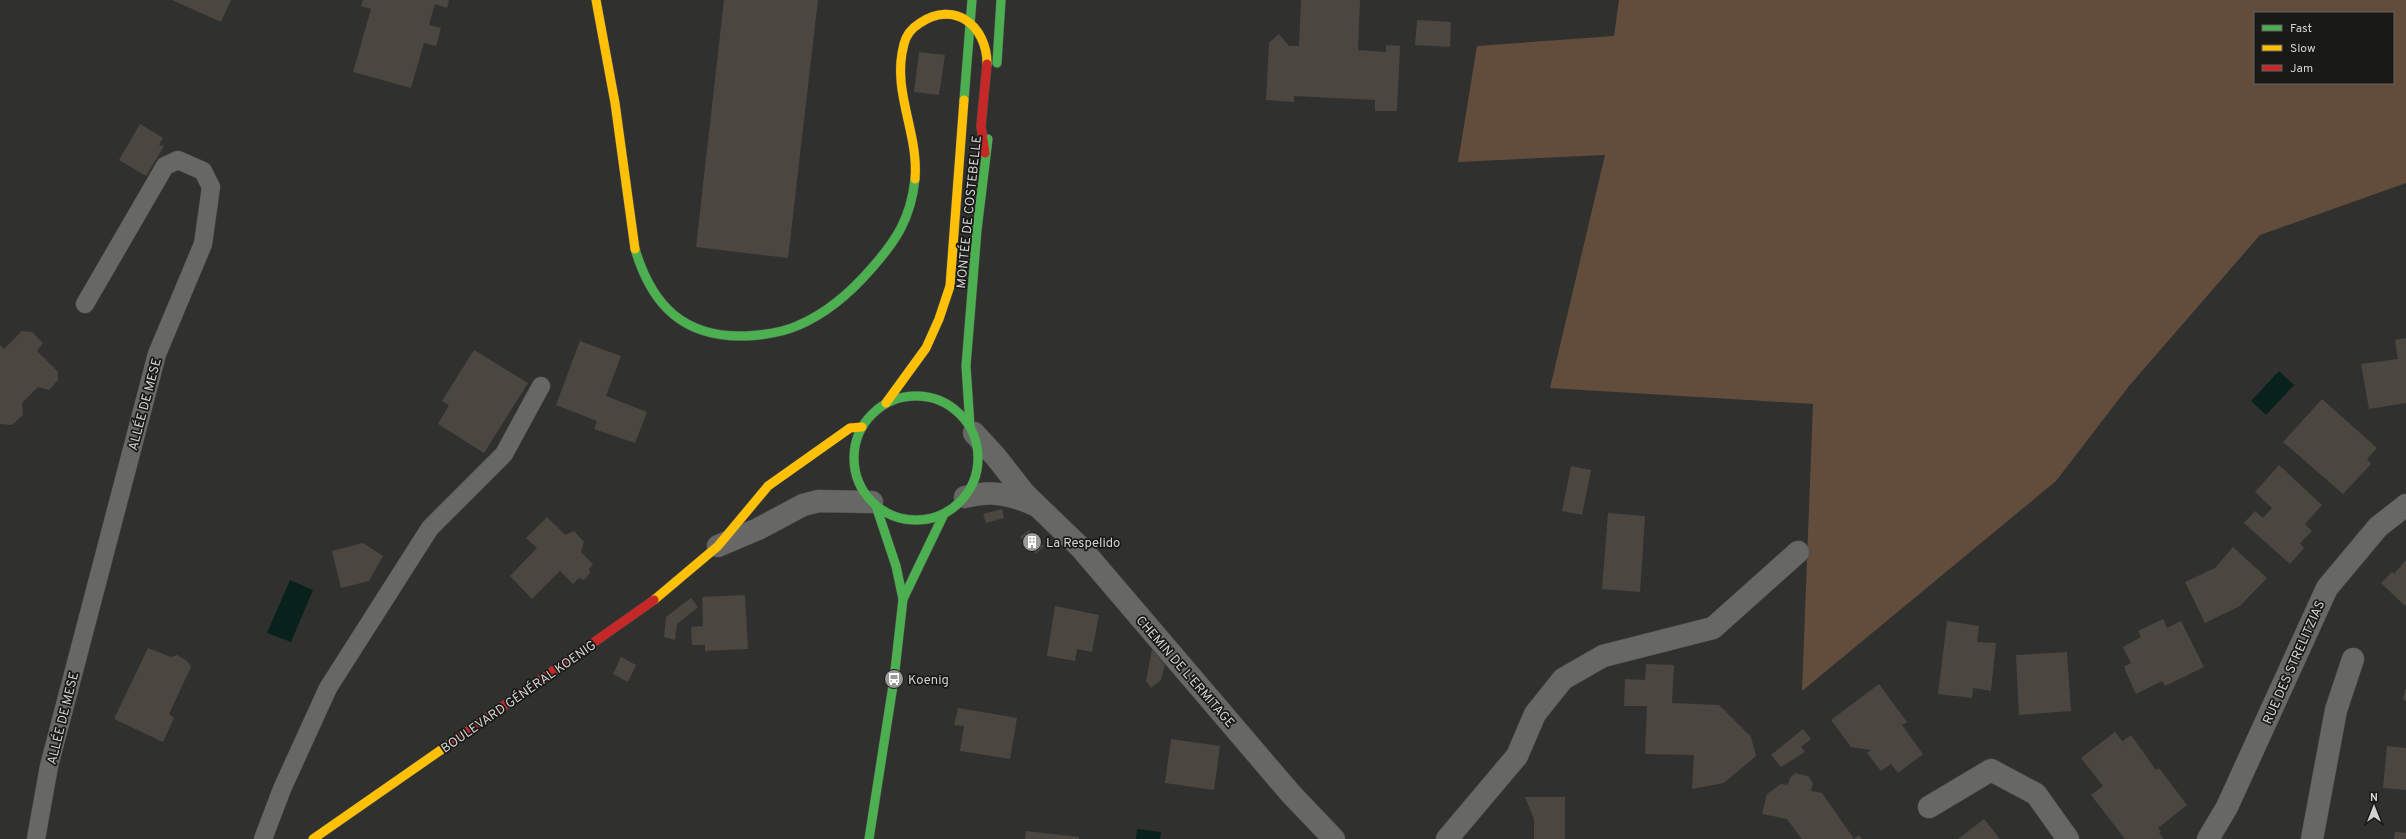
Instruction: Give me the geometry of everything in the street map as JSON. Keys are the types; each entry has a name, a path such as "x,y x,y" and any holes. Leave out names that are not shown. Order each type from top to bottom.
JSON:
{"main road":[{"path":"596,0 615,103 634,244 640,265 648,286 676,316 692,329 718,336 745,336 799,326 842,298 877,262 902,230 909,209 914,182 915,157 912,134 899,88 898,67 904,40 916,25 932,14 952,12 971,19 984,38 986,58 981,124 985,153"},
{"name":"MONTÉE DE COSTEBELLE","path":"886,403 912,372 932,337 943,312 950,286 972,0"},
{"path":"995,87 1001,0"},
{"name":"MONTÉE DE COSTEBELLE","path":"972,430 966,366 985,153 994,101"},
{"path":"869,839 894,678 904,599 944,514 965,497 977,473 978,446 972,430 961,414 948,404 933,398 918,395 886,403 877,409 862,427 856,439 854,466 863,492 874,504 888,514 916,520 944,514"},
{"name":"BOULEVARD GÉNÉRAL KOENIG","path":"313,839 643,609 718,546 768,486 822,446 850,428 862,427"},
{"path":"874,504 896,566 904,599"}],"street":[{"name":"CHEMIN DE L'ERMITAGE","path":"972,430 1036,505 1080,548 1291,794 1334,839"},
{"name":"CHEMIN DE L'ERMITAGE","path":"965,497 994,492 1019,498 1036,505"},
{"name":"BOULEVARD GÉNÉRAL KOENIG","path":"718,546 758,529 803,505 819,501 874,504"},
{"name":"RUE DES STRELITZIAS","path":"2208,839 2227,807 2327,588 2378,527 2406,505"},
{"path":"1447,839 1517,756 1535,714 1563,679 1603,656 1713,628 1798,552"},
{"path":"2312,839 2336,710 2353,659"},
{"path":"1930,807 1991,770 2036,794 2068,839"}],"lane":[{"name":"ALLÉE DE MESE","path":"36,839 49,766 157,354 203,244 211,187 203,171 178,160 165,166 85,304"},
{"path":"263,839 282,789 328,688 430,528 504,454 541,386"}],"shaded area":[{"path":"1619,0 2406,0 2406,183 2260,235 2129,386 2056,481 1802,691 1813,404 1550,388 1605,155 1458,162 1477,46 1614,36"},
{"path":"2279,371 2294,385 2266,415 2251,401"},
{"path":"290,580 313,590 291,642 267,633"},
{"path":"1137,829 1161,832 1160,839 1136,839"}],"building":[{"path":"172,0 231,0 221,22"},
{"path":"363,0 449,0 447,8 435,4 429,25 441,28 436,46 424,43 411,88 353,72 371,9 361,6"},
{"path":"724,0 818,0 788,258 696,247"},
{"path":"1301,0 1360,0 1358,50 1386,52 1386,45 1400,46 1397,111 1375,111 1375,100 1294,96 1294,102 1266,100 1269,43 1279,34 1289,46 1299,46"},
{"path":"1417,20 1451,22 1450,47 1415,45"},
{"path":"919,52 945,55 939,95 914,92"},
{"path":"140,124 163,138 159,145 164,146 146,176 119,160"},
{"path":"22,331 32,332 43,343 37,351 58,372 58,380 49,390 38,387 22,403 23,415 12,425 0,424 0,345 4,349"},
{"path":"2406,338 2406,403 2369,409 2361,364 2398,359 2395,340"},
{"path":"580,341 621,356 606,396 647,412 635,443 594,429 597,421 556,405"},
{"path":"474,350 528,383 484,453 438,424 449,405 442,401"},
{"path":"2322,399 2377,448 2367,459 2371,464 2343,494 2283,442"},
{"path":"2279,465 2322,505 2305,524 2312,531 2300,543 2304,548 2290,564 2244,523 2255,511 2263,518 2272,508 2255,492"},
{"path":"1571,466 1591,470 1582,515 1562,511"},
{"path":"1002,509 1004,518 986,523 983,514"},
{"path":"1608,513 1645,516 1640,592 1602,589"},
{"path":"547,517 565,535 574,531 584,542 581,552 593,564 589,569 590,573 584,580 579,578 573,584 560,571 532,599 510,576 537,548 526,538"},
{"name":"La Respelido","path":"1029,530 1044,546 1036,554 1020,537"},
{"path":"363,543 383,556 369,581 341,588 332,551"},
{"path":"2233,547 2267,578 2240,606 2205,623 2185,582 2215,568"},
{"path":"2406,560 2405,606 2381,583 2392,572 2394,574"},
{"path":"745,595 748,649 705,651 705,645 692,645 691,627 703,626 702,597"},
{"path":"691,598 698,607 677,624 675,640 664,637 666,617"},
{"path":"1055,606 1099,615 1092,652 1077,649 1075,661 1047,656"},
{"path":"2163,619 2167,628 2181,621 2204,667 2165,686 2162,681 2136,694 2125,670 2125,666 2131,663 2123,647 2141,637 2138,631"},
{"path":"1947,621 1979,626 1977,642 1996,643 1991,691 1973,688 1972,698 1938,694"},
{"path":"148,648 171,657 177,655 187,661 191,667 169,714 174,718 163,742 114,719"},
{"path":"1152,649 1165,665 1161,680 1151,688 1146,681"},
{"path":"2067,652 2071,711 2019,715 2016,655"},
{"path":"621,657 636,665 628,682 613,674"},
{"path":"1646,664 1674,665 1672,703 1719,705 1751,737 1756,756 1724,783 1692,789 1694,755 1645,754 1647,706 1624,706 1625,679 1645,680"},
{"path":"1879,684 1907,722 1902,725 1923,754 1898,773 1891,764 1881,771 1867,753 1871,750 1851,747 1831,720"},
{"path":"2406,689 2406,701 2403,700"},
{"path":"958,708 1017,718 1010,759 960,751 964,726 954,725"},
{"path":"1803,729 1811,739 1801,747 1805,752 1781,767 1771,755"},
{"path":"2115,732 2128,748 2123,741 2131,735 2156,770 2159,768 2187,805 2158,828 2161,832 2159,833 2164,839 2125,839 2091,795 2103,786 2081,758"},
{"path":"1171,739 1220,746 1214,790 1165,783"},
{"path":"2387,746 2406,748 2406,790 2383,788"},
{"path":"1795,773 1808,776 1813,783 1811,791 1822,793 1854,839 1802,839 1787,819 1762,814 1767,794 1781,784 1788,785 1790,778"},
{"path":"1525,797 1565,797 1565,839 1534,839 1534,819"},
{"path":"1984,819 2000,839 1958,839"},
{"path":"1026,831 1079,837 1079,839 1025,839"},
{"path":"2395,832 2406,833 2406,839 2394,839"},
{"path":"1859,835 1862,839 1854,839"}],"traffic: fast":[{"path":"964,100 972,0"},
{"path":"997,63 1001,0"},
{"path":"970,426 966,366 977,230 988,139"},
{"path":"635,249 642,269 661,302 674,315 688,324 705,331 724,335 746,336 780,332 793,328 829,308 847,294 871,269 888,249 901,228 910,206 915,179"},
{"path":"922,396 940,400 951,406 964,418 974,434 978,458 974,482 968,493 956,506 934,518 910,520 892,516 881,510 868,498 856,476 854,452 858,434 864,423 876,410 898,398 922,396"},
{"path":"876,506 896,566 903,599"},
{"path":"869,839 894,679 903,599 944,514"}],"traffic: slow":[{"path":"596,0 615,103 635,249"},
{"path":"915,179 913,145 901,78 901,61 904,44 908,35 917,25 933,17 945,14 957,16 967,21 975,28 986,50 987,64"},
{"path":"886,403 926,348 939,319 950,286 964,100"},
{"path":"654,600 718,546 768,486 850,428 862,427"},
{"path":"313,839 451,743"}],"traffic: jam":[{"path":"985,153 981,126 987,64"},
{"path":"451,743 654,600"}],"place":[{"name":"La Respelido","path":"1032,542"},
{"name":"Koenig","path":"894,679"}]}
